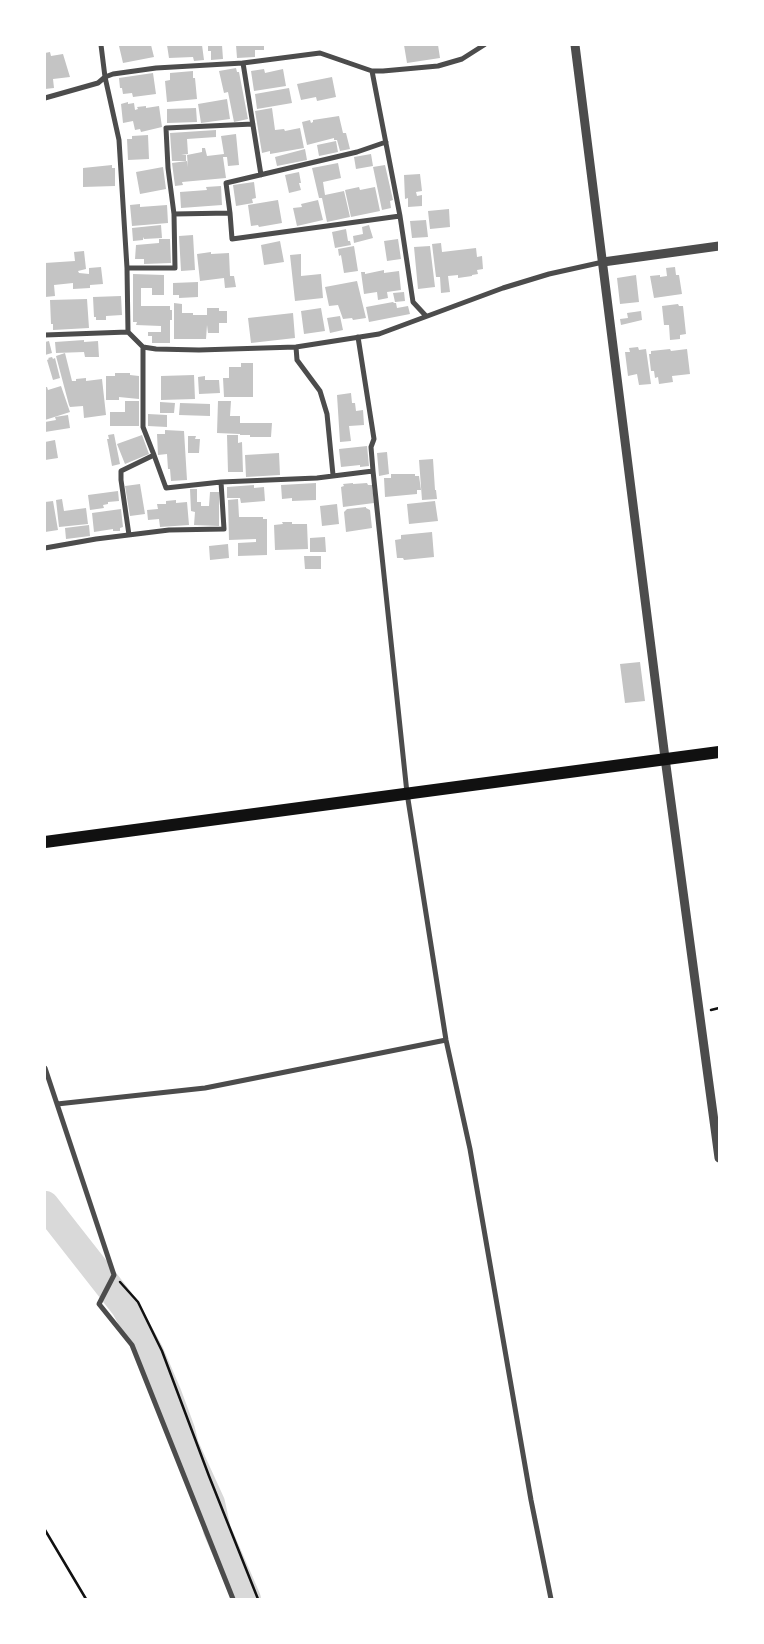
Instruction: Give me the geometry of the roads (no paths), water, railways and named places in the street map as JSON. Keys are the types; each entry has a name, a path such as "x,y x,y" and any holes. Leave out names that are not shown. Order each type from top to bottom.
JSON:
{"main road":[{"path":"45,842 719,752"}],"street":[{"path":"101,45 105,77 119,140 127,268 128,332"},
{"path":"45,98 98,83 105,77 113,74 156,68 243,63 320,53 372,71 438,66 462,59 484,45"},
{"path":"575,45 665,758 719,1158"},
{"path":"243,63 261,175"},
{"path":"372,71 400,216 413,302 426,316"},
{"path":"127,268 176,268 174,214 168,168 166,128 253,124"},
{"path":"386,142 357,152 226,183 232,240 400,216"},
{"path":"174,214 230,213"},
{"path":"45,335 128,332 143,346 156,349 296,347 378,334 512,285 549,274 603,262 719,246"},
{"path":"358,337 374,439 372,447 374,471 407,793 446,1040 470,1149 531,1500 551,1599"},
{"path":"143,346 143,427 166,488 221,482 317,478 374,471"},
{"path":"296,347 297,360 320,391 327,414 333,475"},
{"path":"129,535 120,480 121,470 154,455"},
{"path":"45,548 169,530 224,529 221,482"},
{"path":"57,1104 205,1088 446,1040"},
{"path":"45,1068 114,1275 99,1304 132,1345 234,1599"}],"waterway":[{"path":"45,1205 125,1307 150,1353 168,1395 185,1446 211,1503 217,1530 247,1599"}]}
